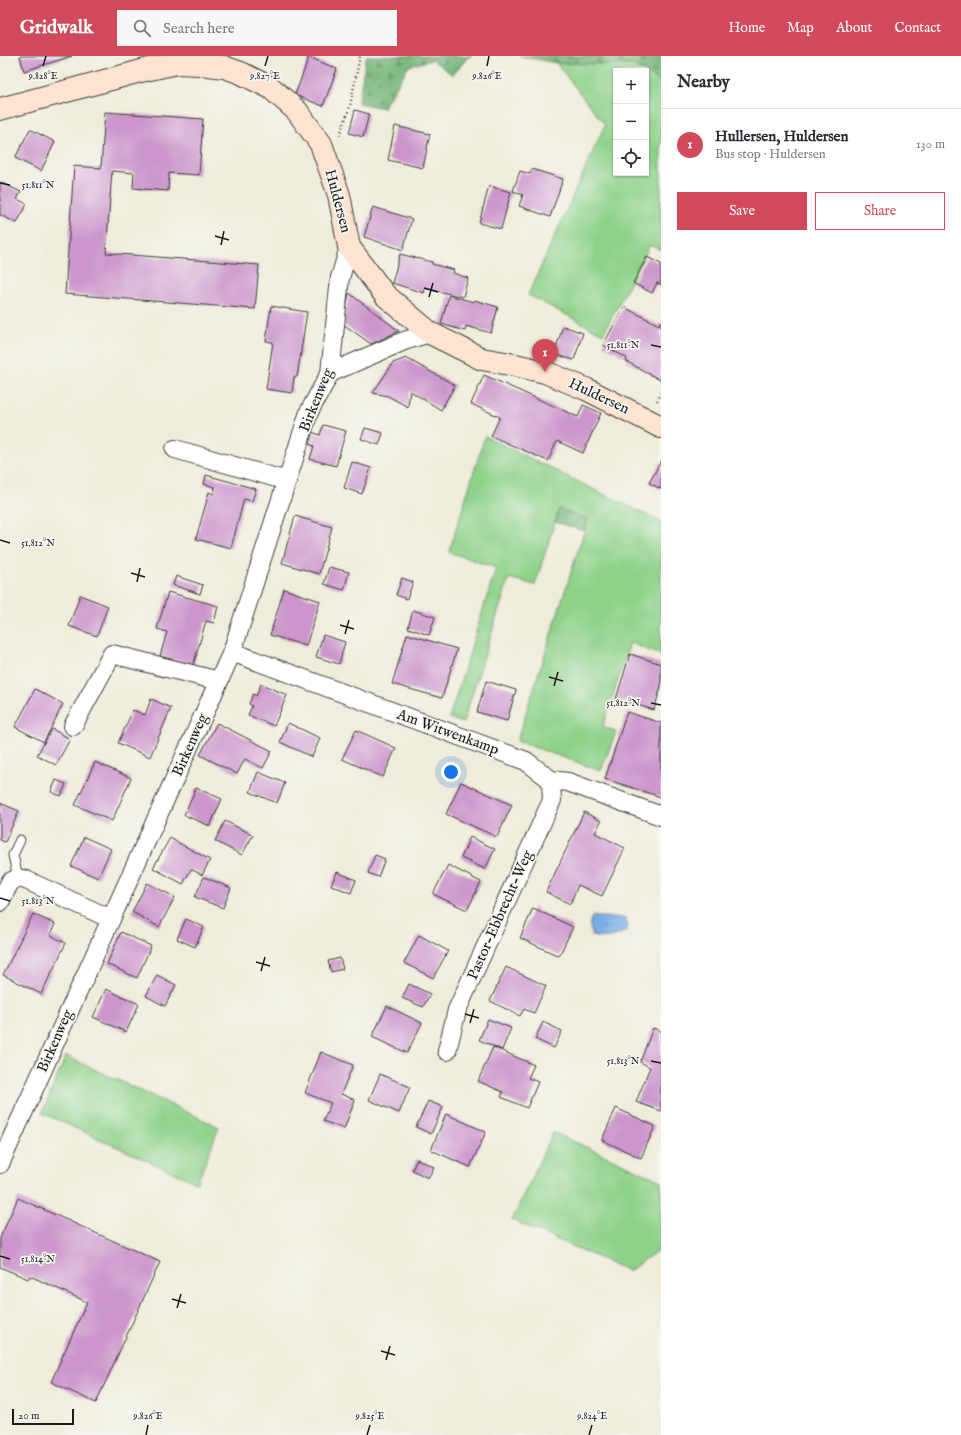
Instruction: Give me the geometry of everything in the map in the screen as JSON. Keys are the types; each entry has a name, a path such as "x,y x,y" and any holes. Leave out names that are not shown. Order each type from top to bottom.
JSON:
{"street":[{"name":"Huldersen","path":"0,109 176,60 202,64 227,62 241,73 271,88 297,111 321,144 339,195 349,247 386,295 430,333 482,359 545,372 580,386 661,427"},
{"name":"Birkenweg","path":"0,1164 232,652 309,412 330,373 340,278 349,247"},
{"path":"330,373 404,341 430,333"},
{"path":"175,449 287,481"},
{"name":"Am Witwenkamp","path":"232,652 526,761 551,780 568,782 661,816"},
{"path":"73,726 112,654 219,681"},
{"name":"Pastor-Ebbrecht-Weg","path":"447,1051 457,1010 552,800 551,780"},
{"path":"0,902 10,882 18,878 26,880 111,919"}],"lane":[{"path":"18,878 13,855 20,840"}],"path":[{"path":"321,144 340,135 350,106 360,56"}],"green space":[{"path":"366,56 472,56 468,57 453,75 432,60 409,66 383,108 358,103"},
{"path":"520,56 661,56 661,82 649,74 649,68 639,68 634,65 556,63"},
{"path":"556,63 634,65 639,68 613,68 613,176 649,176 649,74 661,82 661,250 650,245 603,334 528,295 605,125"},
{"path":"485,436 661,522 661,655 630,643 603,726 616,732 601,771 517,741 588,519 559,509 535,585 509,578 463,723 449,718 496,568 449,552"},
{"path":"559,509 588,519 584,531 555,522"},
{"path":"66,1056 219,1127 197,1183 42,1113"},
{"path":"553,1132 661,1181 661,1248 629,1271 512,1220"}],"water":[{"path":"593,916 617,917 625,919 628,925 626,931 609,937 592,936 590,923"}],"building":[{"path":"20,56 72,56 24,71"},
{"path":"309,57 337,69 323,106 295,95"},
{"path":"355,110 369,114 363,137 349,133"},
{"path":"105,112 203,119 199,175 169,173 168,191 133,188 134,173 112,171 106,253 259,265 255,309 65,294 74,166 101,168"},
{"path":"395,126 430,134 423,168 388,160"},
{"path":"30,129 55,142 41,171 15,158"},
{"path":"532,169 563,179 550,217 519,206 523,195 513,191 520,171 530,174"},
{"path":"0,182 21,192 17,199 27,204 17,223 0,215"},
{"path":"489,186 511,192 501,229 479,223"},
{"path":"373,207 412,219 403,250 364,237"},
{"path":"400,254 432,262 432,264 454,270 453,273 468,278 463,297 425,288 424,293 392,283"},
{"path":"647,257 661,264 661,285 657,283 652,293 633,283"},
{"path":"349,293 399,331 371,344 343,324"},
{"path":"449,295 498,307 491,333 466,326 465,331 441,324"},
{"path":"271,306 307,312 297,377 294,377 292,393 266,389 273,342 266,341"},
{"path":"624,307 659,325 661,321 660,380 626,361 627,358 603,345"},
{"path":"563,326 583,333 574,360 554,354"},
{"path":"406,358 455,385 441,410 410,391 408,407 388,396 373,393 393,363"},
{"path":"484,375 578,417 583,405 601,413 583,453 557,441 548,461 491,436 500,417 471,404"},
{"path":"323,425 346,431 336,466 310,459 314,446 309,444 312,432 320,435"},
{"path":"365,428 383,433 379,445 361,439"},
{"path":"661,461 661,489 649,483"},
{"path":"352,462 371,468 362,494 344,488"},
{"path":"206,475 256,489 252,501 244,499 231,548 196,539 209,492 213,494 215,487 204,484"},
{"path":"295,516 332,527 319,574 282,563"},
{"path":"329,567 349,572 344,590 324,584"},
{"path":"176,576 203,585 200,594 173,585"},
{"path":"402,578 413,582 407,599 396,595"},
{"path":"284,589 320,601 306,646 270,635"},
{"path":"168,592 218,606 214,623 206,621 193,666 160,656 167,632 157,629"},
{"path":"80,595 108,606 97,636 69,626"},
{"path":"413,610 435,617 429,635 408,628"},
{"path":"407,634 457,649 442,698 392,684"},
{"path":"323,635 345,642 339,664 316,657"},
{"path":"630,654 661,664 661,686 654,710 616,699"},
{"path":"486,681 516,690 507,721 477,712"},
{"path":"261,684 287,695 274,726 248,715 252,706 249,704 253,694 256,696"},
{"path":"35,689 63,704 44,742 15,727"},
{"path":"151,699 171,708 150,757 118,743 133,710 145,715"},
{"path":"627,712 661,723 661,797 605,779"},
{"path":"217,723 272,751 263,768 245,759 237,774 200,755"},
{"path":"288,723 320,738 312,757 280,742"},
{"path":"52,729 70,739 56,765 37,755"},
{"path":"356,730 396,748 383,777 342,759"},
{"path":"95,762 131,778 112,821 75,805"},
{"path":"258,772 285,783 277,803 250,792"},
{"path":"56,780 66,784 61,796 51,792"},
{"path":"461,782 512,805 497,837 446,814"},
{"path":"196,788 222,799 210,826 184,815"},
{"path":"0,803 19,811 5,842 0,840"},
{"path":"584,812 601,821 595,833 625,848 602,896 578,885 570,904 546,892"},
{"path":"225,821 253,835 242,855 215,841"},
{"path":"84,837 111,849 98,878 71,866"},
{"path":"470,837 495,849 485,869 461,858"},
{"path":"170,838 210,860 202,875 191,869 183,884 153,868"},
{"path":"375,855 385,859 378,877 368,873"},
{"path":"448,865 481,882 467,910 433,894"},
{"path":"337,872 356,880 351,893 331,885"},
{"path":"204,877 231,888 223,908 195,897"},
{"path":"147,883 175,897 159,927 132,912"},
{"path":"533,908 573,927 559,956 520,938"},
{"path":"33,914 55,924 50,935 66,943 41,994 3,975"},
{"path":"186,919 204,927 195,947 177,939"},
{"path":"121,932 151,946 137,978 107,964"},
{"path":"419,935 448,951 433,978 404,963"},
{"path":"340,958 343,969 331,972 328,961"},
{"path":"506,967 546,986 534,1013 524,1009 520,1016 490,1001"},
{"path":"157,975 176,985 165,1006 146,996"},
{"path":"409,984 430,994 423,1007 402,998"},
{"path":"106,989 139,1004 126,1032 93,1017"},
{"path":"387,1006 422,1023 407,1053 372,1037"},
{"path":"488,1019 511,1028 502,1050 479,1040"},
{"path":"543,1022 562,1031 554,1048 535,1039"},
{"path":"653,1028 661,1031 661,1111 636,1102 650,1067 640,1062"},
{"path":"493,1047 534,1065 528,1078 538,1082 527,1108 501,1097 503,1092 478,1081"},
{"path":"321,1052 353,1065 341,1094 355,1100 344,1129 323,1121 331,1103 305,1093"},
{"path":"380,1074 410,1087 399,1113 369,1100"},
{"path":"428,1101 443,1107 431,1134 416,1127"},
{"path":"616,1108 655,1126 641,1158 602,1140"},
{"path":"446,1114 486,1132 470,1167 431,1150"},
{"path":"417,1159 434,1167 428,1178 412,1170"},
{"path":"18,1198 160,1262 96,1403 51,1382 87,1302 30,1276 28,1279 0,1267 0,1238"}],"place":[{"name":"Hullersen, Huldersen","path":"545,372"}]}
